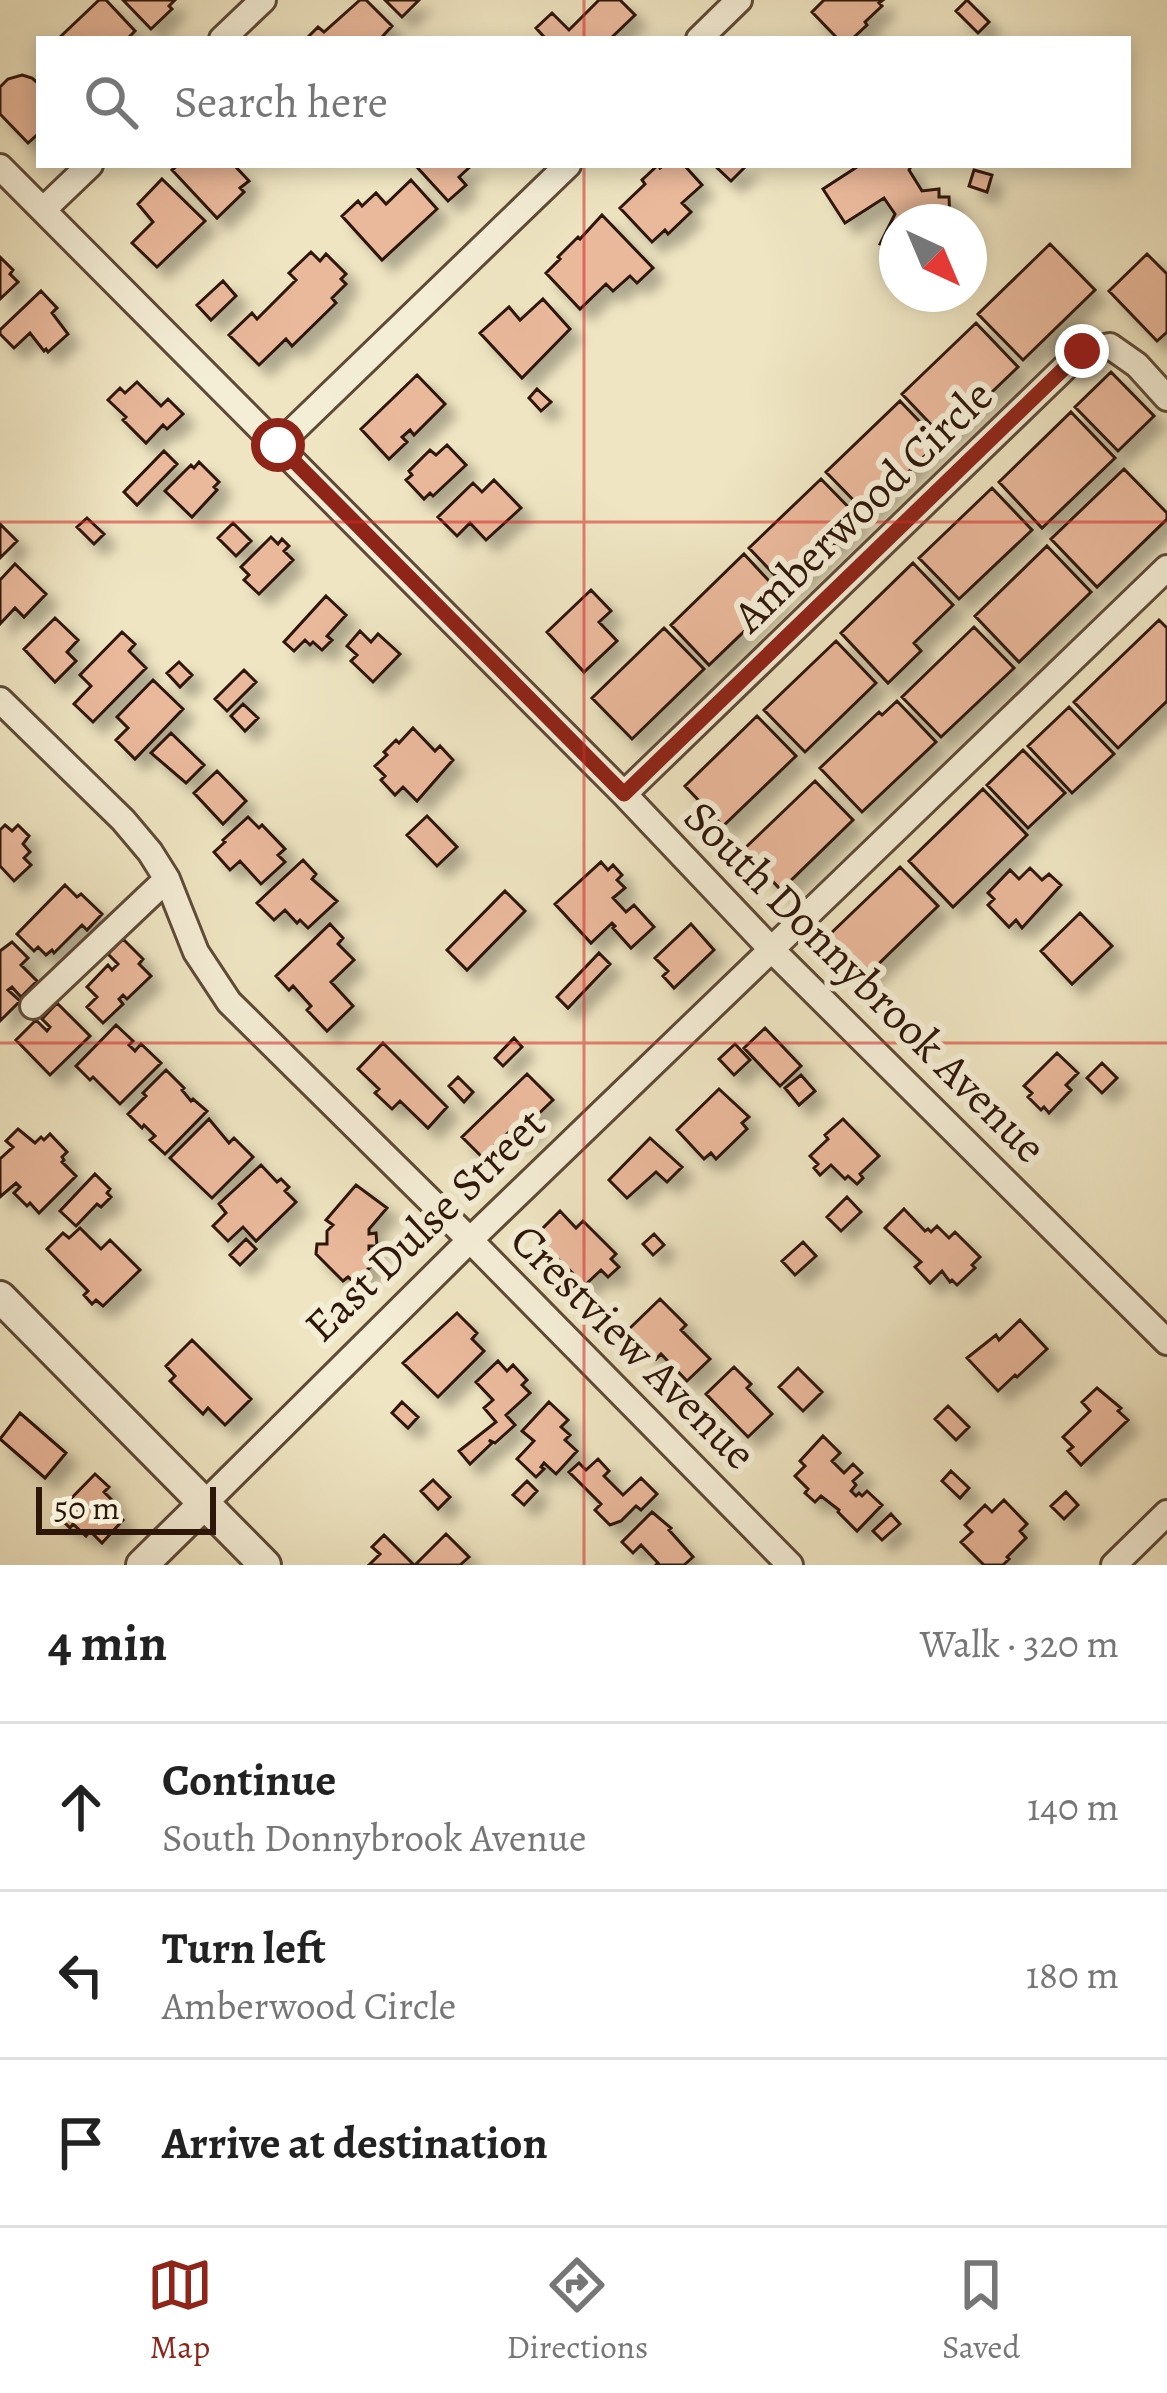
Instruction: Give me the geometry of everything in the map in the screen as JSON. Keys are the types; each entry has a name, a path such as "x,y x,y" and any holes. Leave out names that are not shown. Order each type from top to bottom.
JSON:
{"street":[{"path":"225,36 263,0"},
{"path":"702,36 740,0"},
{"name":"South Donnybrook Avenue","path":"0,167 624,794 771,949 1167,1342"},
{"path":"44,209 87,168"},
{"path":"278,445 565,168"},
{"name":"Amberwood Circle","path":"624,794 1082,351 1110,346 1137,365 1167,398"},
{"path":"771,949 1167,568"},
{"name":"Crestview Avenue","path":"0,700 150,852 167,879 196,952 229,1002 790,1565"},
{"path":"33,1006 167,879"},
{"name":"East Dulse Street","path":"142,1565 771,949"},
{"path":"0,1297 266,1565"},
{"path":"1114,1565 1167,1513"}],"building":[{"path":"99,0 106,0 135,31 130,36 61,36"},
{"path":"123,0 175,0 151,29"},
{"path":"360,0 366,0 392,26 383,36 309,36 318,27 324,32"},
{"path":"385,0 419,0 402,17"},
{"path":"599,0 620,0 635,15 613,36 543,36 536,28 552,13 569,30"},
{"path":"824,0 883,0 855,36 835,36 812,12"},
{"path":"967,0 989,22 978,33 956,11"},
{"path":"22,75 36,81 36,136 28,143 0,114 0,87"},
{"path":"237,168 249,181 217,218 172,170"},
{"path":"418,168 469,168 459,177 466,185 448,201"},
{"path":"655,168 687,168 702,185 682,203 691,212 652,242 620,208 645,184 642,180"},
{"path":"717,168 744,168 731,181"},
{"path":"855,168 910,168 922,191 939,189 939,197 949,197 949,204 888,204 884,198 845,223 823,189"},
{"path":"974,170 992,175 987,192 969,186"},
{"path":"162,179 205,221 157,267 132,243 153,222 138,204"},
{"path":"411,180 437,209 382,260 342,216 376,193 386,204"},
{"path":"602,215 653,268 637,283 630,276 613,291 606,284 580,309 546,273"},
{"path":"1050,244 1095,290 1023,360 978,314 987,312 987,305"},
{"path":"311,252 320,261 326,254 346,274 341,279 346,284 332,298 336,303 292,346 286,339 259,365 229,335 252,313 257,319 296,280 289,273"},
{"path":"1147,254 1167,274 1167,332 1157,341 1109,291"},
{"path":"0,257 18,282 0,299"},
{"path":"223,281 236,296 211,320 197,305"},
{"path":"41,291 57,308 52,313 68,334 48,352 30,333 14,348 0,330"},
{"path":"543,299 570,329 522,378 480,333 509,307 520,320"},
{"path":"976,323 1018,367 944,438 902,394"},
{"path":"1111,372 1154,416 1118,451 1075,407"},
{"path":"417,375 445,404 414,435 410,430 402,437 407,442 389,459 361,429"},
{"path":"137,382 161,406 168,399 183,414 167,429 163,425 146,443 108,400 120,388 125,393"},
{"path":"537,389 551,402 541,411 529,398"},
{"path":"900,401 939,442 866,513 826,472"},
{"path":"1071,412 1115,458 1042,528 999,482"},
{"path":"447,445 466,465 424,499 406,480 412,475 409,471 430,450 436,455"},
{"path":"164,451 177,464 137,505 124,492"},
{"path":"199,462 219,482 192,517 165,491"},
{"path":"1124,469 1167,513 1167,519 1097,587 1051,539"},
{"path":"821,479 860,519 788,589 749,548"},
{"path":"494,480 521,508 486,540 470,523 457,536 438,517 473,483 482,492"},
{"path":"992,488 1032,530 959,599 919,558"},
{"path":"87,518 104,534 94,544 77,527"},
{"path":"233,523 251,541 236,556 218,538"},
{"path":"0,524 17,541 0,558"},
{"path":"271,537 289,546 284,551 293,560 259,594 244,580 249,575 241,567"},
{"path":"1047,546 1091,592 1019,662 975,616"},
{"path":"744,554 782,595 709,665 671,625"},
{"path":"913,563 953,605 914,643 921,651 888,683 841,633"},
{"path":"15,564 46,594 24,617 15,608 0,624 0,580"},
{"path":"591,590 611,611 599,622 617,641 584,672 547,632"},
{"path":"326,596 346,615 327,636 332,640 322,650 305,640 294,651 284,642"},
{"path":"55,618 78,640 67,652 76,661 55,682 24,649"},
{"path":"1159,620 1167,628 1167,701 1118,748 1074,702"},
{"path":"974,627 1014,668 941,737 902,697"},
{"path":"664,628 704,669 632,739 592,698"},
{"path":"360,631 371,642 378,634 400,654 373,682 351,661 357,655 347,646"},
{"path":"122,632 135,644 129,651 146,668 93,722 74,704 91,686 80,675"},
{"path":"836,641 876,683 805,752 764,710"},
{"path":"179,662 192,675 180,687 167,673"},
{"path":"244,670 256,682 227,711 215,699"},
{"path":"153,680 183,709 135,759 116,740 128,728 117,717"},
{"path":"897,701 936,742 862,812 820,768"},
{"path":"243,704 258,718 245,731 231,716"},
{"path":"1069,707 1114,754 1072,793 1028,746"},
{"path":"757,716 796,756 723,826 685,786"},
{"path":"413,728 435,751 440,746 453,760 417,801 403,787 395,795 375,766"},
{"path":"171,733 204,765 186,783 151,753"},
{"path":"1023,750 1065,793 1028,828 987,785"},
{"path":"217,771 246,801 223,824 194,793"},
{"path":"815,781 853,820 781,890 743,850"},
{"path":"983,789 1027,835 953,907 909,861"},
{"path":"427,816 457,847 437,866 407,835"},
{"path":"248,817 285,849 278,855 285,862 261,884 240,861 230,870 214,852"},
{"path":"5,825 12,831 18,825 29,836 23,844 30,852 24,858 31,865 14,881 0,866 0,830"},
{"path":"303,860 316,874 312,879 337,901 308,928 285,910 274,920 257,903"},
{"path":"601,862 608,870 613,865 622,875 617,880 625,888 613,898 626,912 634,905 654,927 631,948 612,923 591,943 555,904"},
{"path":"900,867 938,906 865,977 827,937"},
{"path":"1030,868 1042,880 1049,874 1061,885 1022,928 1016,920 1009,927 988,905 994,899 988,893 1010,870 1019,879"},
{"path":"65,885 102,914 87,930 82,925 54,953 46,955 38,947 34,951 17,934"},
{"path":"505,891 525,911 467,970 447,950"},
{"path":"1080,913 1112,946 1072,984 1041,951"},
{"path":"330,924 343,938 338,944 354,960 331,982 353,1006 327,1031 293,986 289,990 276,976"},
{"path":"691,924 714,950 674,988 663,976 668,971 655,958"},
{"path":"123,939 143,959 139,964 151,976 127,999 123,995 119,999 123,1004 103,1023 87,1007 97,997 87,987 108,965 112,970 118,964 108,954"},
{"path":"12,942 28,958 21,965 37,981 21,997 12,987 8,990 20,1001 0,1021 0,951"},
{"path":"599,953 610,964 568,1008 557,997"},
{"path":"57,1003 90,1036 50,1075 16,1040 36,1020 47,1031 50,1027 42,1019"},
{"path":"116,1025 133,1041 129,1045 135,1051 141,1044 161,1063 120,1104 76,1066"},
{"path":"765,1028 801,1066 780,1086 744,1048"},
{"path":"514,1038 522,1047 503,1066 495,1058"},
{"path":"383,1043 447,1107 428,1128 400,1101 392,1109 358,1069"},
{"path":"735,1044 750,1060 734,1075 719,1059"},
{"path":"1057,1053 1078,1073 1066,1085 1071,1090 1049,1113 1028,1097 1032,1093 1024,1086"},
{"path":"1102,1063 1117,1078 1102,1093 1087,1078"},
{"path":"166,1070 191,1101 207,1111 165,1154 150,1140 155,1136 128,1114"},
{"path":"527,1074 553,1100 518,1139 510,1131 482,1157 462,1137"},
{"path":"801,1075 815,1091 799,1105 785,1088"},
{"path":"458,1077 473,1092 464,1102 449,1086"},
{"path":"719,1089 749,1117 742,1123 747,1129 716,1159 711,1153 704,1159 677,1130"},
{"path":"209,1119 229,1143 234,1138 253,1157 212,1198 170,1158"},
{"path":"843,1119 879,1156 860,1174 863,1178 857,1184 831,1165 820,1175 810,1156"},
{"path":"18,1129 35,1143 50,1134 67,1152 62,1162 76,1176 39,1213 14,1193 20,1187 16,1183 0,1197 0,1159 13,1147 6,1141"},
{"path":"650,1138 682,1167 667,1182 656,1172 627,1198 609,1180"},
{"path":"261,1165 289,1187 285,1191 296,1202 256,1241 243,1227 228,1241 213,1226 226,1213 219,1204"},
{"path":"95,1174 110,1189 111,1197 76,1226 60,1211"},
{"path":"356,1185 387,1208 369,1229 369,1234 376,1233 377,1246 369,1250 378,1260 354,1282 348,1277 343,1281 316,1254 317,1244 327,1244 327,1231 333,1225 326,1220"},
{"path":"847,1197 861,1212 841,1231 827,1217"},
{"path":"904,1209 925,1231 937,1226 949,1238 955,1232 980,1257 957,1285 942,1271 930,1283 915,1267 921,1262 885,1228"},
{"path":"560,1211 576,1228 583,1221 616,1254 611,1259 619,1267 608,1277 601,1270 585,1285 558,1259 554,1263 544,1254 549,1249 535,1236"},
{"path":"80,1228 101,1249 110,1240 140,1270 103,1306 96,1300 92,1304 84,1295 88,1291 47,1249 63,1233 69,1238"},
{"path":"654,1234 664,1245 653,1255 643,1244"},
{"path":"246,1239 256,1249 240,1265 230,1255"},
{"path":"803,1242 816,1256 795,1275 782,1261"},
{"path":"660,1299 686,1325 681,1330 710,1359 687,1381 661,1354 656,1359 628,1330"},
{"path":"457,1313 477,1333 472,1339 484,1351 438,1397 403,1363"},
{"path":"1020,1320 1047,1349 998,1391 967,1358 996,1335 999,1340"},
{"path":"192,1340 251,1399 225,1425 208,1408 203,1414 170,1381 175,1376 166,1366"},
{"path":"498,1361 507,1371 513,1365 527,1380 522,1385 530,1393 506,1415 515,1425 495,1443 489,1440 492,1443 470,1464 459,1451 496,1422 484,1408 493,1400 476,1382"},
{"path":"734,1367 772,1414 748,1437 706,1394"},
{"path":"798,1368 822,1392 803,1411 779,1387"},
{"path":"1097,1388 1128,1420 1081,1465 1063,1437 1090,1411 1082,1402"},
{"path":"402,1402 418,1417 408,1428 392,1413"},
{"path":"549,1402 568,1420 561,1427 570,1435 565,1440 577,1451 556,1474 544,1463 536,1477 517,1459 534,1441 522,1431"},
{"path":"948,1406 969,1427 956,1440 935,1419"},
{"path":"20,1413 66,1453 45,1478 0,1439"},
{"path":"823,1436 840,1453 832,1461 844,1473 853,1464 862,1473 851,1491 862,1496 867,1491 882,1505 857,1531 821,1496 815,1502 795,1476 805,1466 800,1461"},
{"path":"598,1459 609,1471 604,1476 623,1495 641,1478 657,1494 641,1510 636,1506 610,1525 595,1510 601,1504 569,1472 579,1463 586,1470"},
{"path":"951,1471 969,1488 960,1498 942,1481"},
{"path":"95,1474 109,1487 104,1492 123,1520 102,1543 90,1531 86,1536 73,1524 70,1528 56,1514"},
{"path":"433,1480 450,1497 438,1509 421,1491"},
{"path":"527,1481 537,1491 524,1505 513,1495"},
{"path":"1066,1492 1078,1505 1064,1519 1051,1506"},
{"path":"1004,1500 1027,1524 1020,1531 1026,1538 1003,1565 984,1565 961,1542 972,1532 965,1525 985,1505 992,1512"},
{"path":"652,1512 693,1557 684,1565 656,1565 641,1545 633,1553 622,1542"},
{"path":"891,1514 900,1524 882,1540 873,1531"},
{"path":"446,1534 469,1557 460,1565 415,1565"},
{"path":"384,1535 414,1565 369,1565 380,1554 372,1547"}],"route":[{"path":"278,445 624,794 1082,351"}]}
